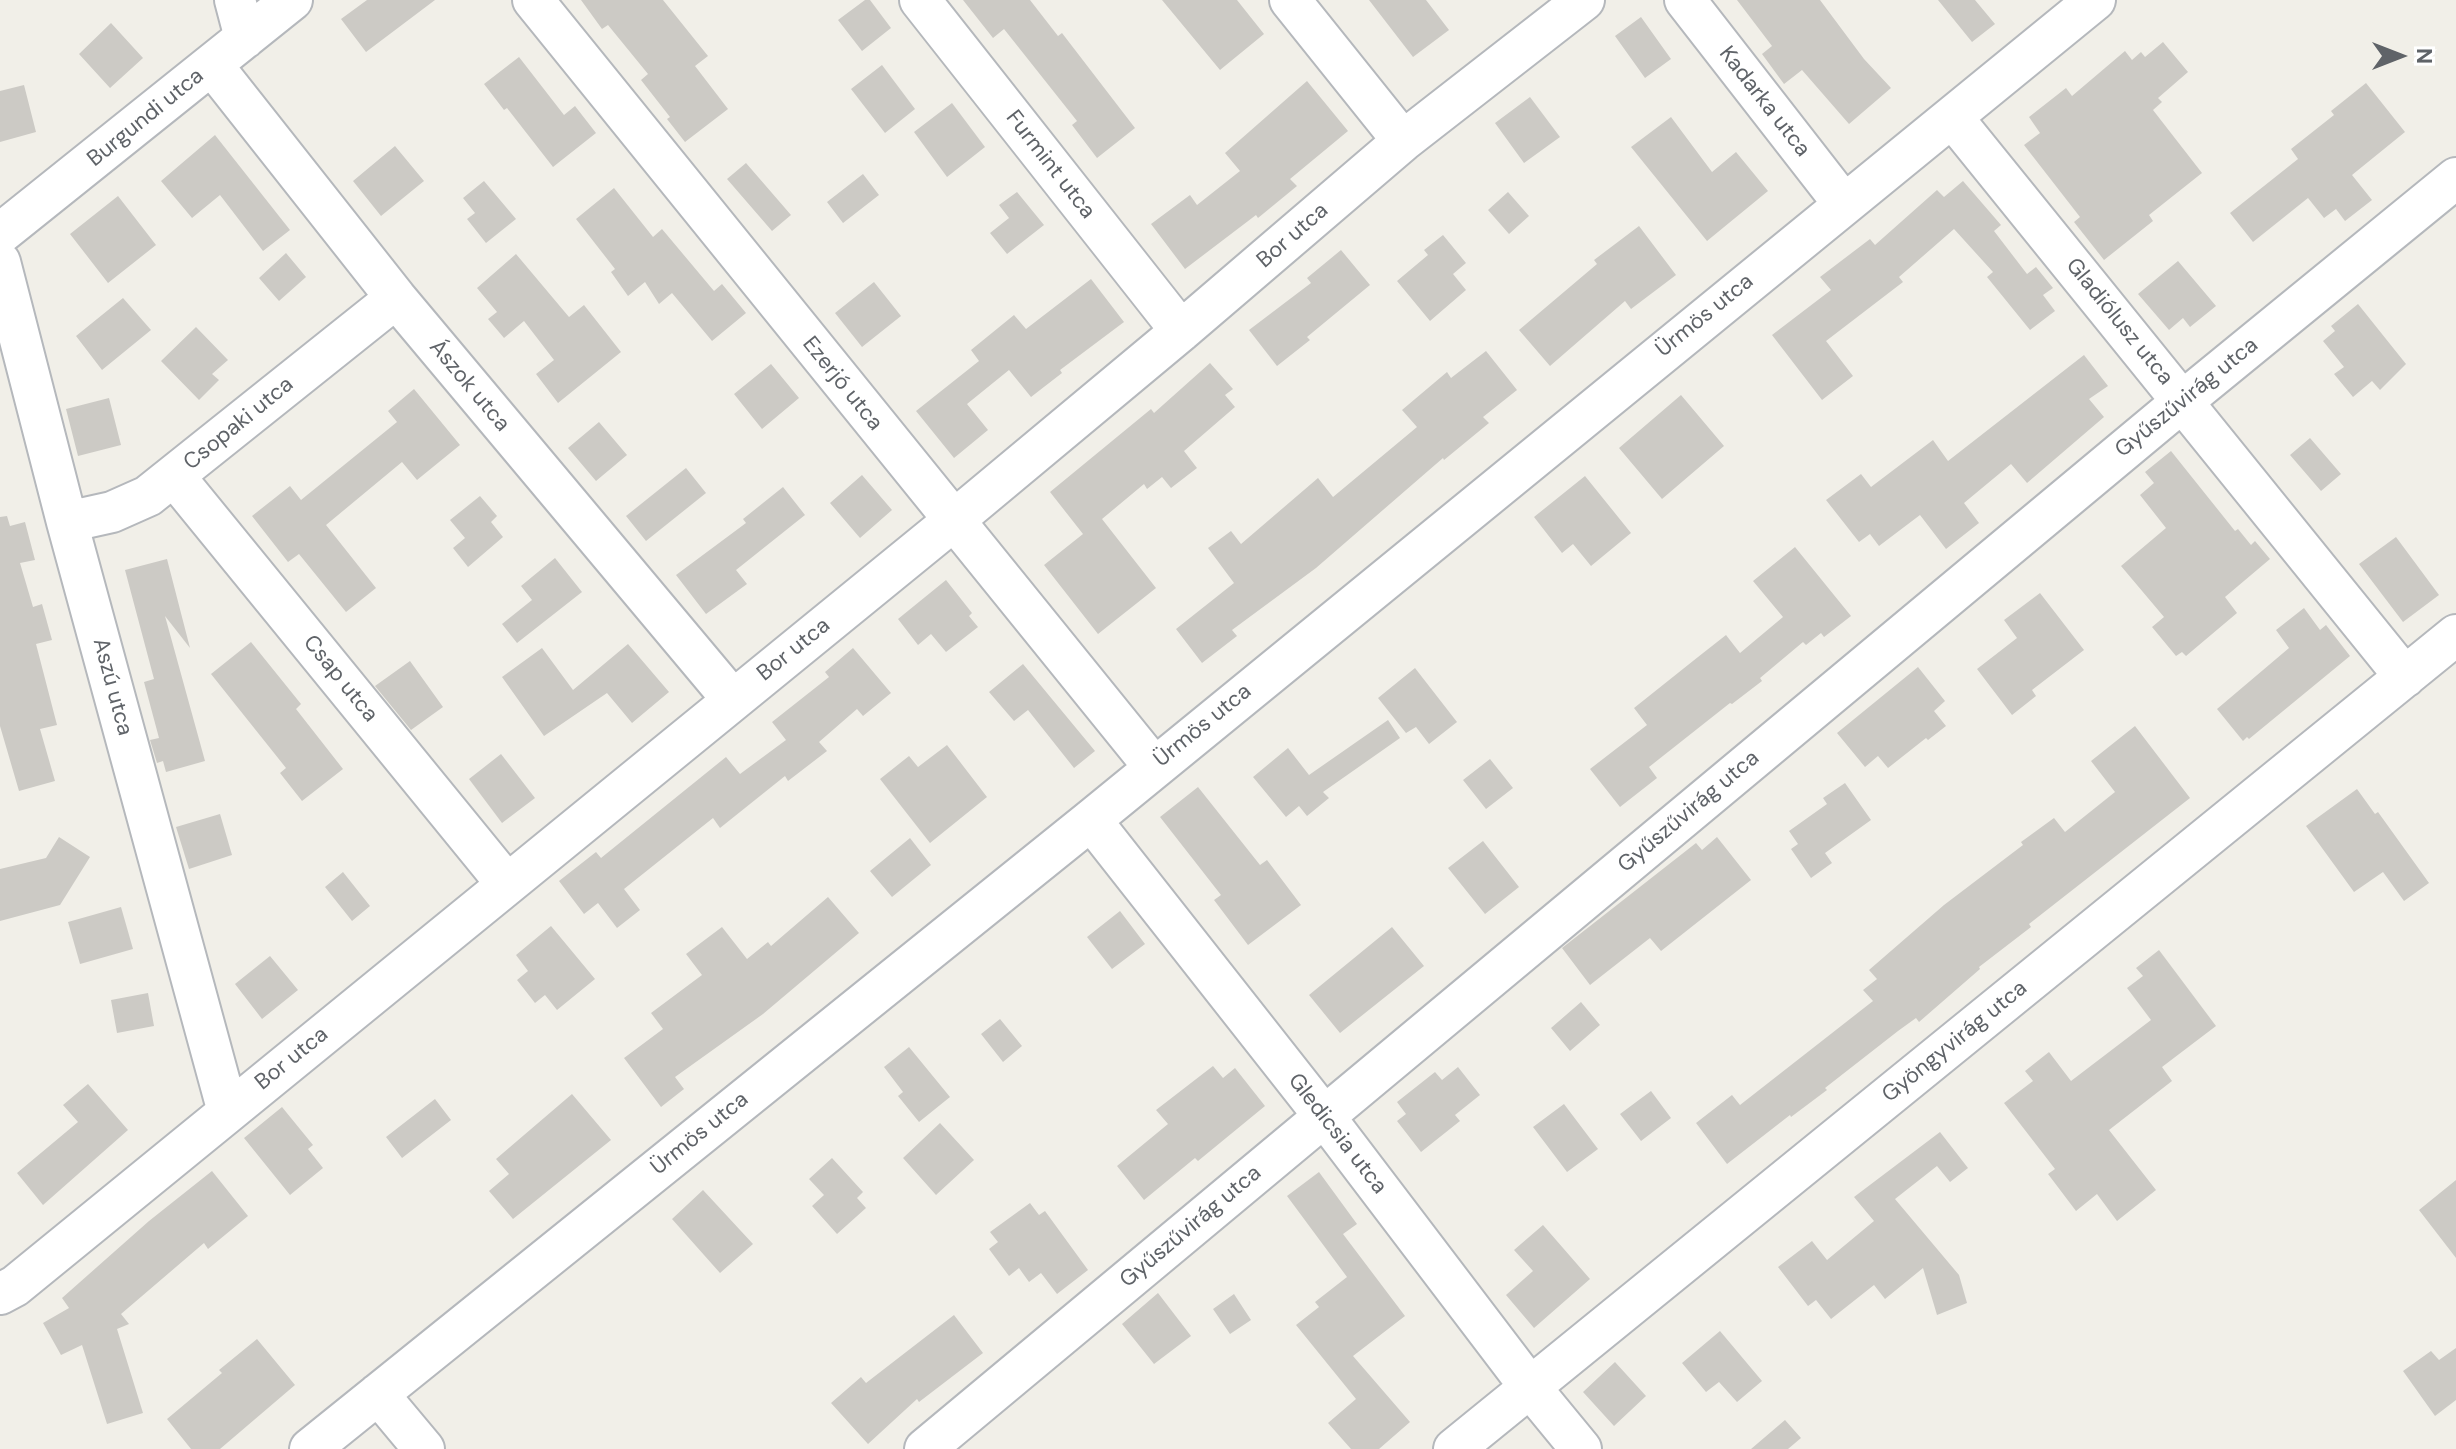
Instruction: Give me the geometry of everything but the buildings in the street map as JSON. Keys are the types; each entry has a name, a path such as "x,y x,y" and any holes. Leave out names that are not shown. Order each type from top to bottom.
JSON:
{"street":[{"path":"235,0 245,38"},
{"name":"Burgundi utca","path":"0,234 292,0"},
{"name":"Ezerjó utca","path":"533,0 1154,767"},
{"name":"Furmint utca","path":"920,0 1181,331"},
{"path":"1290,0 1403,141"},
{"name":"Bor utca","path":"0,1294 15,1286 953,521 1403,141 1584,0"},
{"name":"Kadarka utca","path":"1685,0 1843,203"},
{"name":"Ürmös utca","path":"310,1449 1091,820 2095,0"},
{"name":"Ászok utca","path":"212,65 396,298 733,700"},
{"name":"Gladiólusz utca","path":"1952,117 2405,677"},
{"name":"Gyűszűvirág utca","path":"925,1449 2183,401 2456,178"},
{"name":"Aszú utca","path":"0,262 67,522 228,1112"},
{"name":"Csopaki utca","path":"67,522 112,512 148,496 396,298"},
{"name":"Csap utca","path":"174,476 506,883"},
{"name":"Gyöngyvirág utca","path":"1454,1449 2456,635"},
{"name":"Gledicsia utca","path":"1091,820 1581,1449"},
{"path":"378,1394 424,1449"}]}
